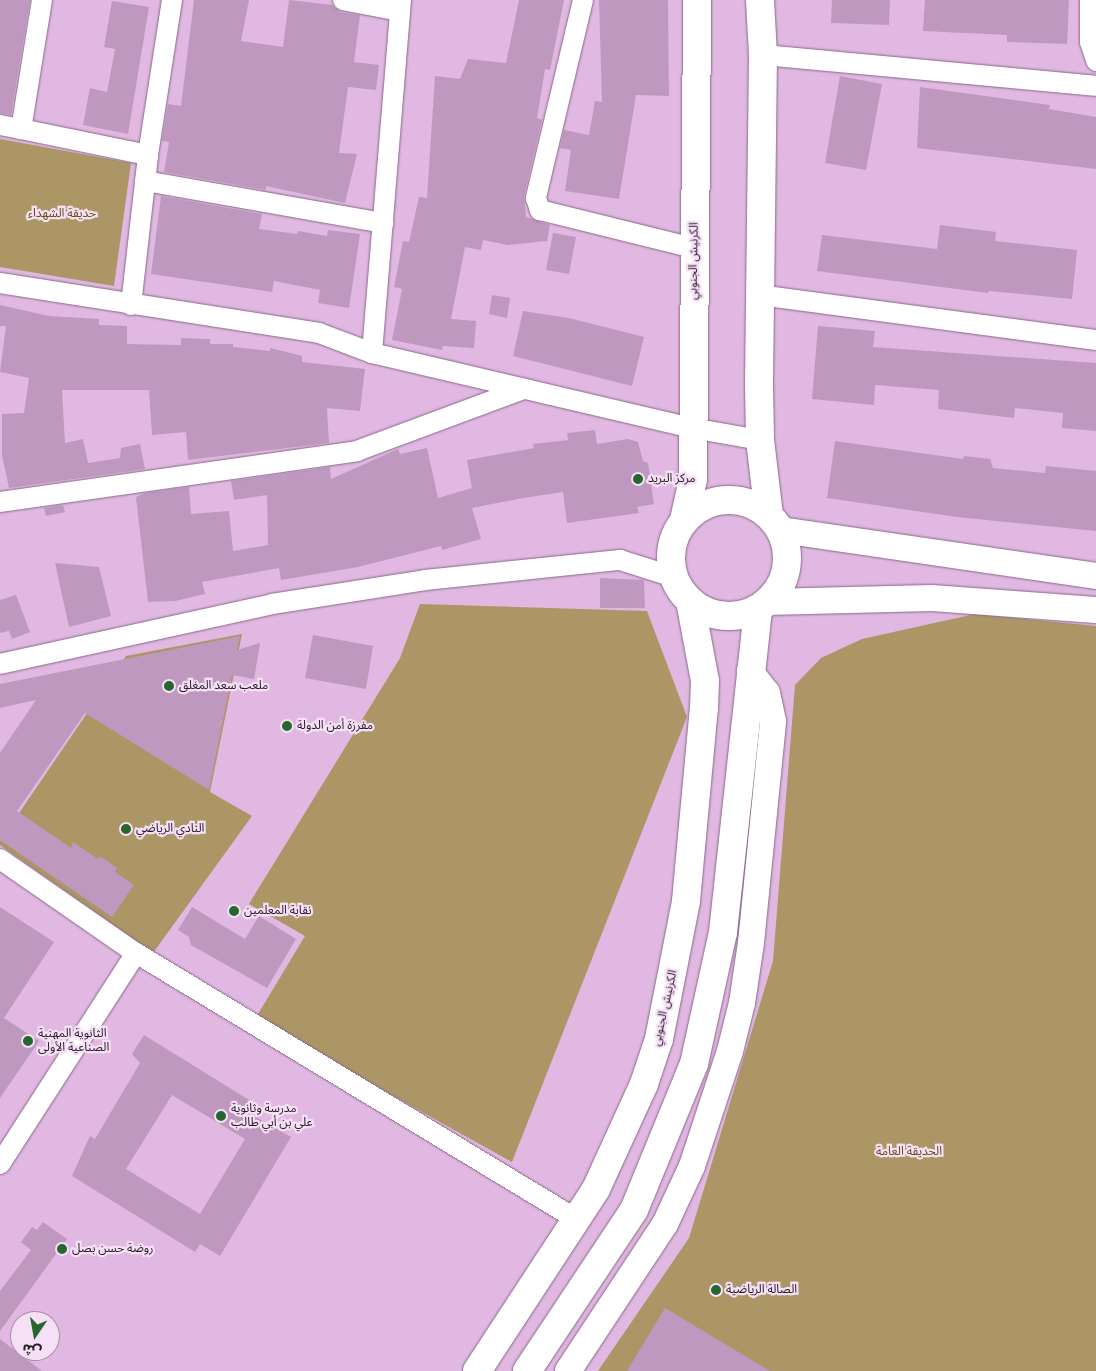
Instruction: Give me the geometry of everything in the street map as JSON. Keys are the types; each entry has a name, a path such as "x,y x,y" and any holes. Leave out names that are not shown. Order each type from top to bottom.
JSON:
{"main road":[{"name":"الكرنيش الجنوبي","path":"684,520 693,479 692,428 698,0"},
{"path":"527,1371 634,1210 694,1064 723,932 750,671 763,606 783,581 788,555 775,522 760,440 759,295 763,55 760,0"},
{"path":"763,606 735,616 711,613 690,601 674,577 671,547 684,520 702,506 725,499 748,502 775,522"},
{"name":"الكرنيش الجنوبي","path":"477,1371 596,1189 644,1084 659,1038 686,901 704,708 705,681 690,601"}],"street":[{"path":"21,129 42,0"},
{"path":"131,305 148,155 172,0"},
{"path":"343,0 401,6 372,354"},
{"path":"583,0 536,198 540,210 694,248"},
{"path":"1090,0 1090,42 1096,61"},
{"path":"763,55 1096,86"},
{"path":"0,125 148,155"},
{"path":"145,182 382,223"},
{"path":"0,283 319,333 372,354 692,428 760,440"},
{"path":"759,295 1096,340"},
{"path":"0,502 357,452 524,389"},
{"path":"775,522 1096,576"},
{"path":"0,664 272,604 425,580 620,560 674,577"},
{"path":"763,606 883,598 982,599 1096,610"},
{"path":"568,1371 665,1224 692,1166 730,1051 742,1003 751,943 773,722 767,693 750,671"},
{"path":"0,859 136,953 576,1219"},
{"path":"0,1164 136,953"}],"green space":[{"name":"حديقة الشهداء","path":"0,139 131,163 114,286 0,267"},
{"path":"420,604 647,611 687,717 512,1162 255,1019 305,936 249,904 400,658"},
{"name":"الحديقة العامة","path":"975,614 1096,626 1096,1371 598,1371 689,1238 773,961 795,685 821,658 862,639"},
{"name":"النادي الرياضي","path":"242,634 210,792 252,816 153,953 0,845 0,841 126,656"}],"building":[{"path":"0,0 30,0 11,115 0,113"},
{"path":"194,0 249,0 241,41 283,47 289,0 332,5 340,12 360,15 354,62 379,65 376,90 348,87 339,153 357,154 345,203 266,186 266,190 164,172 169,142 162,141 168,104 181,106"},
{"path":"519,0 564,0 550,70 545,69 537,118 542,120 524,196 526,217 550,225 547,241 508,245 483,240 481,250 465,247 451,319 476,321 474,348 443,346 442,350 392,340 402,289 394,287 403,241 409,242 419,197 427,198 435,76 460,79 468,59 506,63"},
{"path":"599,0 668,0 669,96 636,95 619,199 565,191 571,150 560,148 564,130 589,135 595,101 602,102"},
{"path":"832,0 890,0 889,25 831,23"},
{"path":"925,0 1069,0 1067,44 1007,42 1007,35 923,31"},
{"path":"112,1 149,7 128,134 83,125 90,88 107,92 115,49 104,47"},
{"path":"840,76 882,84 866,170 825,163"},
{"path":"920,87 1050,105 1049,109 1096,117 1096,169 917,148"},
{"path":"161,196 262,214 259,229 297,234 298,231 327,236 328,230 360,234 349,308 318,303 320,290 274,281 272,292 151,274"},
{"path":"940,225 996,232 995,241 1077,250 1072,299 989,291 988,293 817,271 822,235 937,249"},
{"path":"553,233 576,237 569,274 546,270"},
{"path":"492,295 510,298 507,318 489,314"},
{"path":"0,305 49,316 99,319 99,325 127,326 127,344 181,345 181,338 210,339 210,344 233,344 233,347 270,351 270,348 302,356 302,362 365,369 360,411 327,408 329,443 188,460 186,432 152,435 149,390 62,390 65,443 83,439 88,463 120,458 121,448 140,444 145,469 9,488 2,455 2,414 24,413 29,378 0,372 6,326 0,326"},
{"path":"523,311 569,318 644,337 632,386 513,356"},
{"path":"818,326 875,331 873,347 1096,363 1096,431 1062,428 1063,413 1015,408 1014,418 938,409 939,390 875,385 874,405 812,399"},
{"path":"595,430 597,444 628,439 638,442 643,461 648,463 654,504 637,507 639,513 567,523 563,492 523,498 472,508 481,539 442,550 441,546 358,567 281,580 279,568 202,582 205,594 175,601 148,602 136,497 145,493 189,487 191,514 229,511 233,551 268,545 267,495 234,500 231,481 330,467 331,479 398,449 400,454 427,448 438,498 472,488 467,460 534,448 533,444 568,440 567,433"},
{"path":"835,441 963,459 964,456 990,459 993,468 1045,473 1046,466 1096,471 1096,531 957,517 827,498"},
{"path":"63,505 65,512 46,516 44,508"},
{"path":"55,563 99,567 111,616 69,627"},
{"path":"600,578 644,580 645,608 600,608"},
{"path":"16,595 30,632 12,639 9,631 0,633 0,600"},
{"path":"313,635 373,646 366,689 305,678"},
{"path":"240,636 237,650 260,643 254,679 232,675 209,790 85,713 17,811 71,848 73,842 98,859 100,856 117,868 115,872 134,885 112,917 0,840 0,753 36,700 0,708 0,684"},
{"path":"0,907 54,942 4,1018 39,1041 0,1098"},
{"path":"192,907 245,939 259,916 296,939 267,988 191,945 189,937 178,930"},
{"name":"مدرسة وثانوية علي بن أبي طالب","path":"144,1035 262,1108 256,1117 291,1137 220,1256 200,1244 195,1252 72,1176 90,1136 95,1139 140,1063 132,1054","holes":["172,1095 245,1139 200,1214 126,1169"]},
{"name":"روضة حسن بصل","path":"43,1222 67,1239 15,1311 10,1311 10,1317 0,1331 0,1291 31,1250 21,1242 32,1227 37,1230"},
{"path":"665,1308 770,1371 627,1371"},
{"path":"0,1339 10,1347 10,1361 29,1361 42,1371 0,1371"}],"place":[{"name":"مركز البريد","path":"638,479"},
{"name":"ملعب سعد المغلق","path":"169,686"},
{"name":"مفرزة أمن الدولة","path":"287,726"},
{"name":"النادي الرياضي","path":"126,829"},
{"name":"نقابة المعلمين","path":"234,911"},
{"name":"الثانوية المهنية الصناعية الأولى","path":"28,1041"},
{"name":"مدرسة وثانوية علي بن أبي طالب","path":"221,1116"},
{"name":"روضة حسن بصل","path":"62,1249"},
{"name":"الصالة الرياضية","path":"716,1290"}]}
